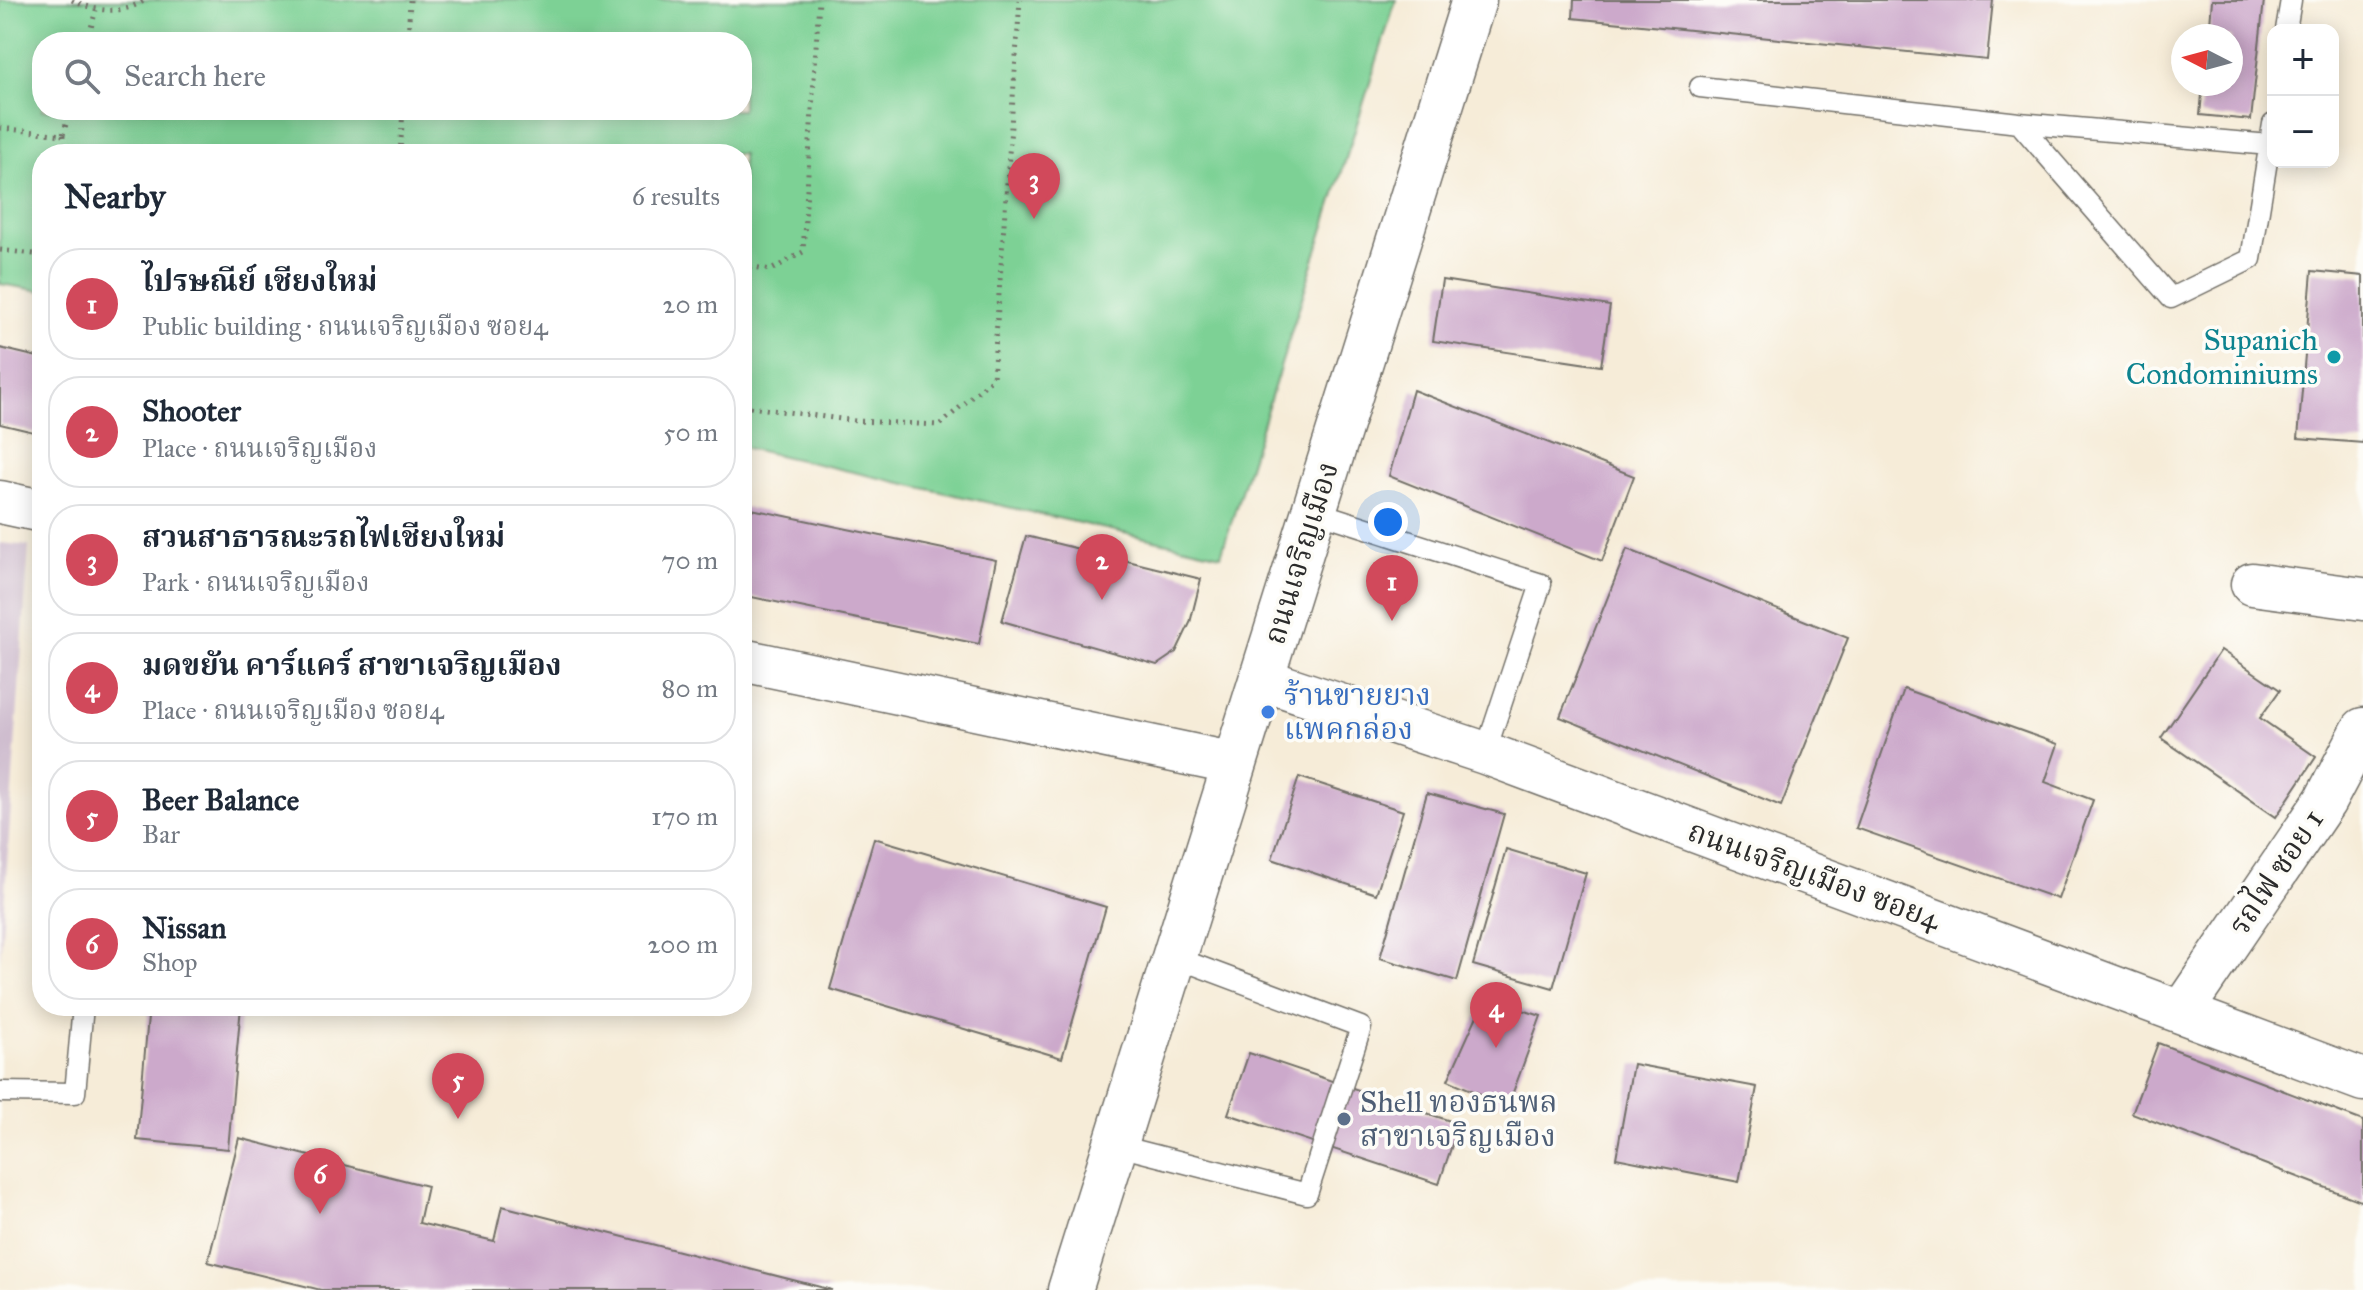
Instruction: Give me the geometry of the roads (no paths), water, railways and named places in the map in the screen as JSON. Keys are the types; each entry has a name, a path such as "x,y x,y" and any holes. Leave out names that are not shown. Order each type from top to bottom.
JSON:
{"main road":[{"name":"ถนนเจริญเมือง","path":"1070,1290 1474,0"}],"street":[{"path":"0,502 32,509"},
{"path":"2252,584 2363,599"},
{"path":"752,662 1235,764"},
{"name":"ถนนเจริญเมือง ซอย4","path":"1261,679 1485,753 2363,1080"},
{"name":"รถไฟ ซอย 1","path":"2182,1011 2325,801 2363,729"}],"lane":[{"path":"2287,24 2291,0"},
{"path":"1700,87 2019,123 2267,134"},
{"path":"2019,123 2171,298 2251,259 2267,164"},
{"path":"1314,511 1541,584 1485,753"},
{"path":"1115,1145 1307,1194 1361,1027 1174,957"},
{"path":"0,1092 75,1093 82,1016"}],"place":[{"name":"สวนสาธารณะรถไฟเชียงใหม่","path":"1034,219"},
{"name":"Supanich Condominiums","path":"2334,357"},
{"name":"Shooter","path":"1102,600"},
{"name":"ไปรษณีย์ เชียงใหม่","path":"1392,621"},
{"name":"ร้านขายยาง แพคกล่อง","path":"1268,712"},
{"name":"มดขยัน คาร์แคร์ สาขาเจริญเมือง","path":"1496,1048"},
{"name":"Beer Balance","path":"458,1119"},
{"name":"Shell ทองธนพล สาขาเจริญเมือง","path":"1344,1119"},
{"name":"Nissan","path":"320,1214"}]}
